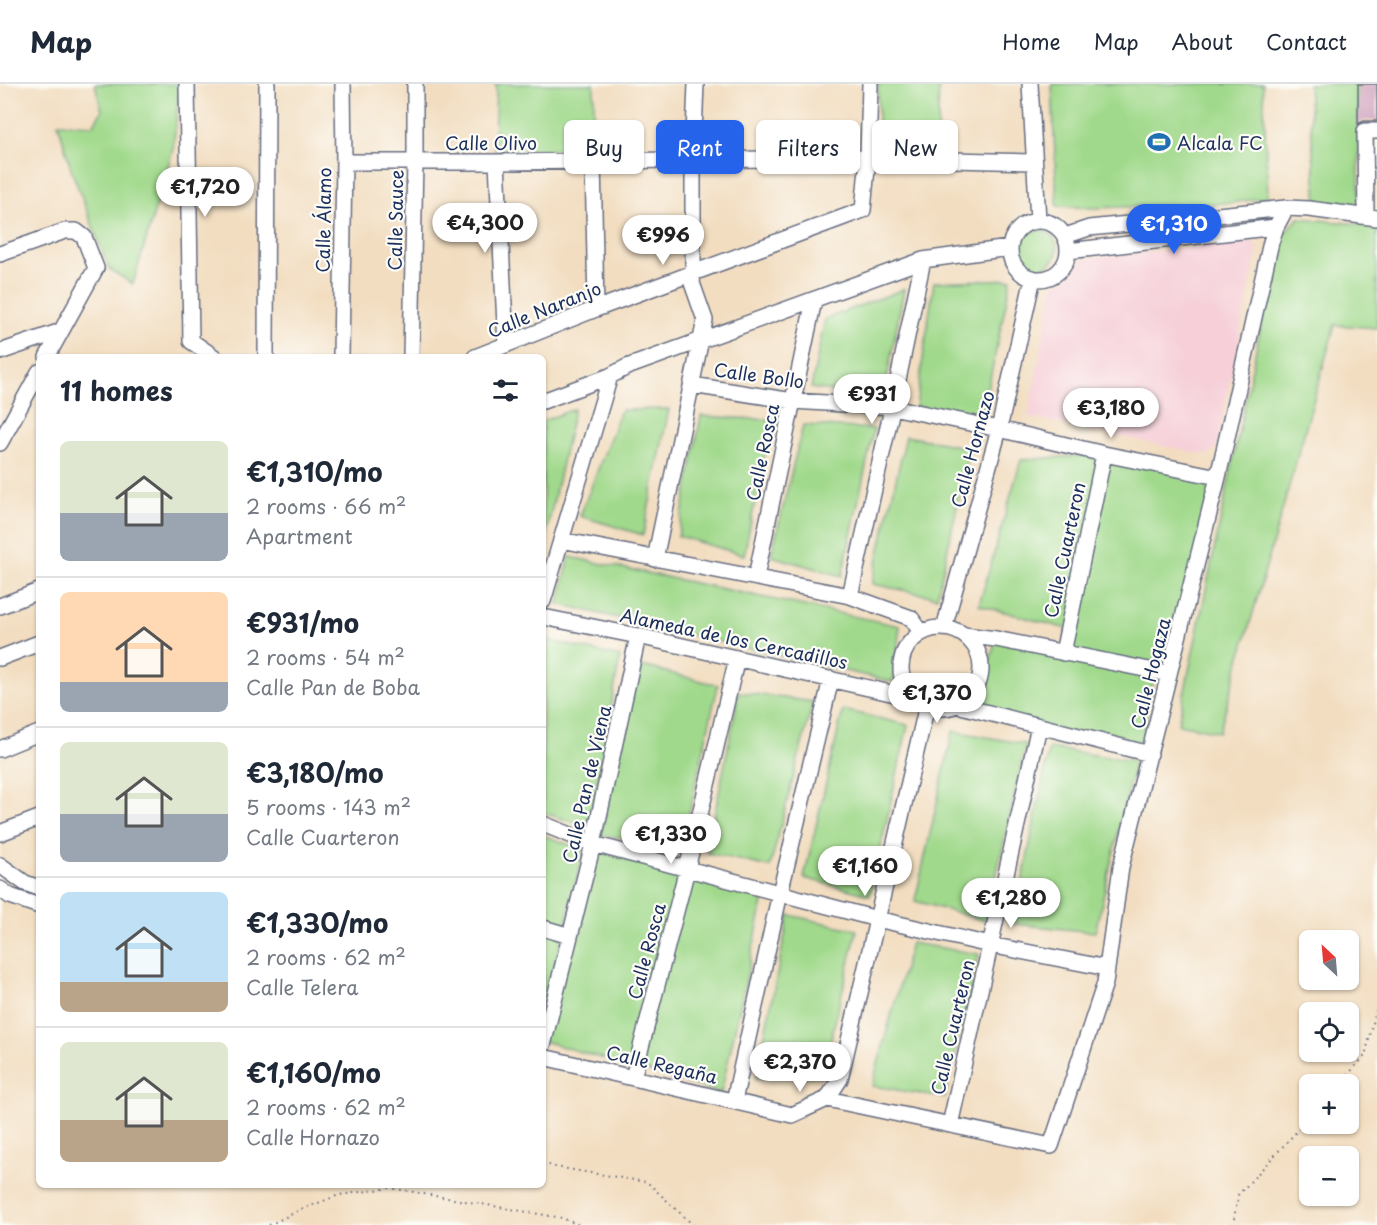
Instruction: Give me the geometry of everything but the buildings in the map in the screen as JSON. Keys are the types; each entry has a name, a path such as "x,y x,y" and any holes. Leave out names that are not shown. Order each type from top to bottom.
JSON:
{"street":[{"path":"187,84 191,340 210,354"},
{"path":"266,354 267,84"},
{"name":"Calle Álamo","path":"341,354 343,84"},
{"name":"Calle Sauce","path":"411,354 415,84"},
{"path":"695,120 696,84"},
{"path":"868,158 870,84"},
{"path":"1030,84 1038,220"},
{"path":"1067,244 1089,228 1286,208 1371,217 1371,131"},
{"name":"Calle Olivo","path":"744,159 868,158 1034,162"},
{"name":"Calle Naranjo","path":"483,354 596,309 863,210 868,158"},
{"name":"Calle Olivo","path":"344,162 564,161"},
{"path":"497,162 506,345"},
{"path":"593,174 596,309"},
{"path":"655,559 705,320 692,283 693,174"},
{"name":"Calle Hogaza","path":"950,1125 1051,1146 1105,983 1121,867 1218,477 1271,242 1286,208"},
{"path":"1038,220 1056,226 1067,244 1066,261 1061,269 1053,276 1043,279 1023,275 1015,268 1009,248 1018,229 1031,221 1038,220"},
{"path":"1067,244 1276,227"},
{"path":"0,255 65,231 76,231 84,237 96,268 49,354"},
{"path":"546,400 610,376 627,367 923,260 1009,248"},
{"path":"850,596 923,260"},
{"name":"Calle Hornazo","path":"944,628 999,429 1033,278"},
{"name":"Calle Rosca","path":"756,577 814,300"},
{"path":"0,352 61,331"},
{"path":"546,579 561,540 610,376"},
{"path":"0,443 36,377"},
{"name":"Calle Bollo","path":"692,385 793,401 892,407 1218,477"},
{"name":"Calle Cuarteron","path":"1063,653 1104,454"},
{"path":"561,540 850,596 910,618 922,633"},
{"path":"0,606 36,592"},
{"name":"Alameda de los Cercadillos","path":"546,618 831,679 904,696 922,703"},
{"path":"1150,754 957,705 940,708 922,703 908,691 902,678 903,653 911,641 922,633 930,629 944,628 964,635 996,639 1169,674"},
{"path":"957,705 978,685 981,671 977,650 964,635"},
{"name":"Calle Pan de Viena","path":"546,1033 593,844 638,636"},
{"path":"0,658 36,644"},
{"name":"Calle Rosca","path":"633,1078 687,869 737,658"},
{"path":"734,1101 831,679"},
{"path":"922,703 877,919 840,1079 827,1099 950,1125"},
{"name":"Calle Cuarteron","path":"950,1125 1039,726"},
{"path":"0,749 36,734"},
{"path":"0,833 36,819"},
{"path":"546,825 593,844 877,919 1107,969"},
{"path":"0,866 25,883 36,887"},
{"path":"0,889 10,896 36,905"},
{"path":"546,929 570,936"},
{"name":"Calle Regaña","path":"546,1058 792,1115 827,1099"}],"path":[{"path":"1348,1074 1365,1056 1377,1007"},
{"path":"1233,1225 1238,1195 1299,1128"},
{"path":"546,1164 647,1182 693,1225"},
{"path":"269,1225 339,1195 390,1188 562,1218 579,1225"}],"shaded area":[{"path":"1251,241 1258,247 1216,449 1206,455 1028,417 1054,284 1069,276 1083,259"}],"green space":[{"path":"95,84 180,84 173,149 133,284 109,269 71,169 58,123 93,125 102,111"},
{"path":"496,84 594,84 594,120 564,120 564,150 494,149"},
{"path":"878,84 939,84 938,120 878,120"},
{"name":"Alcala FC","path":"1052,84 1263,84 1268,197 1231,203 1094,208 1057,206"},
{"path":"1308,84 1358,84 1359,205 1317,204"},
{"path":"1299,218 1377,226 1377,328 1335,325 1219,732 1178,724 1279,239"},
{"path":"1038,230 1045,231 1051,236 1056,242 1056,256 1051,262 1045,267 1038,268 1031,267 1025,262 1020,256 1019,249 1020,242 1025,236 1031,231"},
{"path":"1011,279 982,417 916,407 934,282"},
{"path":"904,289 883,398 811,388 825,319"},
{"path":"574,409 546,535 546,420"},
{"path":"669,409 643,535 580,516 621,410"},
{"path":"701,416 772,420 744,555 678,536"},
{"path":"803,425 874,429 842,576 771,556"},
{"path":"906,436 970,448 937,597 872,584"},
{"path":"1104,454 1218,477 1169,674 1155,671 1141,752 977,710 996,639 1063,652 1067,629 979,605 1021,460"},
{"path":"570,557 900,626 893,682 558,604"},
{"path":"546,640 620,657 589,827 546,814"},
{"path":"638,665 718,685 682,845 601,835"},
{"path":"739,692 813,702 770,867 707,853"},
{"path":"843,710 908,725 870,895 804,878"},
{"path":"953,731 1026,744 986,921 915,901"},
{"path":"1049,748 1135,761 1095,932 1014,924"},
{"path":"546,836 584,850 546,1002"},
{"path":"591,849 764,898 721,1093 546,1042 546,1029"},
{"path":"789,915 857,930 822,1076 756,1078"},
{"path":"911,943 979,954 945,1098 872,1086"}],"place":[{"name":"Alcala FC","path":"1159,142"}]}
